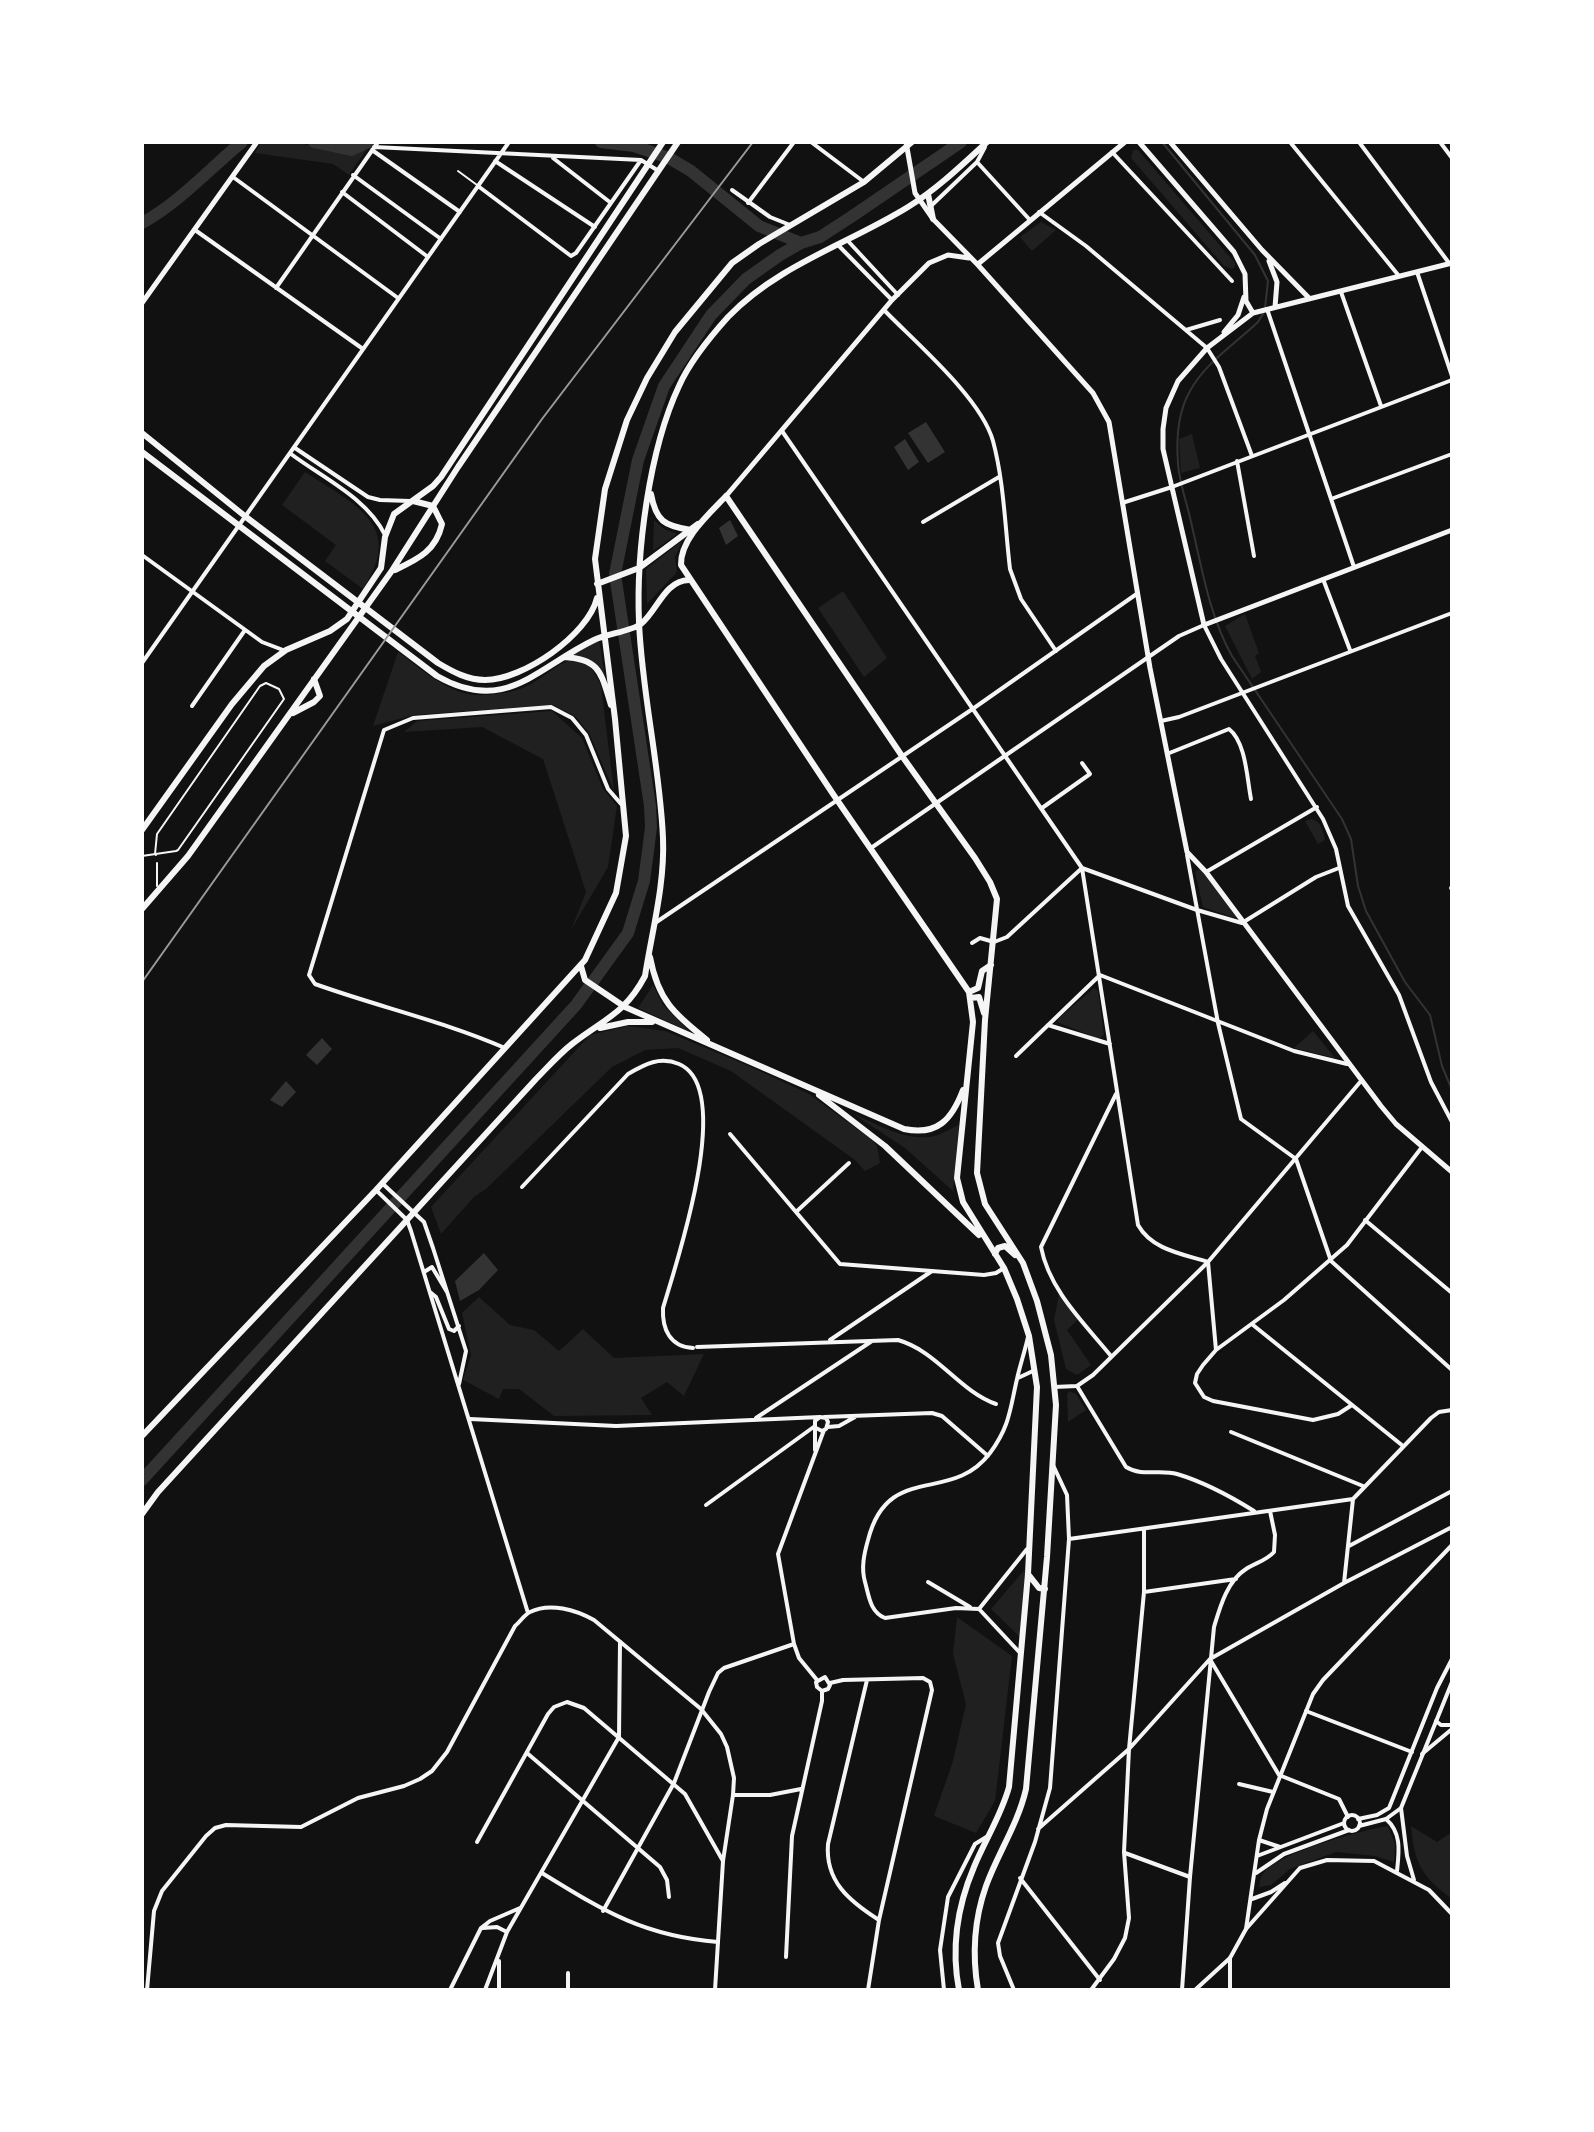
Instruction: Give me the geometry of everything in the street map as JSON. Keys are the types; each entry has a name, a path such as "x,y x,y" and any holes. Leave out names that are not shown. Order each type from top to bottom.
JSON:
{"main road":[{"path":"142,909 188,856 391,572 678,142"},
{"path":"142,1514 158,1492 411,1210 570,1045 625,1007 645,976 663,834 659,774 638,626 639,568 650,487 666,418 680,384 729,316 785,272 928,194 988,142"},
{"path":"978,265 1029,219 1125,142"},
{"path":"1139,142 1234,252 1242,265 1247,306 1261,311"},
{"path":"1170,142 1262,250 1309,298"},
{"path":"142,303 256,143"},
{"path":"142,830 251,680 286,650 330,631 347,619 381,568 385,537 394,514 441,477 646,163 663,143"},
{"path":"907,143 864,182 732,263 675,332 644,383 627,420 605,489 595,559 625,809 625,856 616,893 581,968 585,980 654,1022 892,1124 920,1131 937,1127 954,1113 966,1083"},
{"path":"907,143 907,159 919,200 1093,393 1110,425 1149,658 1187,852 1206,872 1347,1064 1396,1124 1452,1172"},
{"path":"928,194 933,219"},
{"path":"1262,250 1275,272 1275,307"},
{"path":"597,584 639,568 704,519 892,300 929,263 948,255 971,258"},
{"path":"1450,263 1261,311 1207,348 1178,381 1166,408 1163,449 1207,625 1452,530"},
{"path":"1219,339 1238,315 1246,284"},
{"path":"142,433 246,517 438,663 457,674 472,679 500,678 525,670 584,624 593,613 598,594"},
{"path":"142,452 437,676 467,690 512,687 605,635 638,626 670,588 689,580"},
{"path":"650,487 656,514 668,526 691,530"},
{"path":"726,496 995,890 998,910 985,1020 977,1173 985,1204 1023,1263 1046,1331 1054,1387 1053,1465 1026,1789 1020,1814 986,1885 977,1918 974,1947 978,1990"},
{"path":"391,572 433,546 442,524 433,506 413,501"},
{"path":"704,519 681,555 681,565 689,580 970,995 973,1022 957,1178 963,1202 1004,1268 1017,1299 1029,1336 1037,1387 1028,1574 1009,1787 991,1835 974,1865 957,1919 955,1947 959,1990"},
{"path":"564,657 584,658 599,670 615,719"},
{"path":"289,714 318,699 320,692 314,679"},
{"path":"649,951 653,975 668,1006 713,1045"},
{"path":"142,1436 376,1190 585,960"},
{"path":"970,995 978,988 982,971 991,965"},
{"path":"970,995 982,1000 985,1020"},
{"path":"589,1032 628,1022 654,1022"},
{"path":"809,1089 885,1146 986,1242"},
{"path":"995,1254 998,1248 1005,1246 1023,1263"},
{"path":"1037,1387 1054,1387"},
{"path":"1030,1545 1042,1548 1047,1557"},
{"path":"1028,1574 1039,1588 1045,1589"}],"street":[{"path":"142,663 509,142"},
{"path":"748,203 794,142"},
{"path":"811,142 864,182"},
{"path":"930,206 977,162 988,142"},
{"path":"1290,142 1399,276"},
{"path":"1359,142 1450,263"},
{"path":"1440,142 1452,158"},
{"path":"375,145 502,151 646,163 657,170"},
{"path":"276,288 375,145"},
{"path":"375,145 460,212"},
{"path":"1112,152 1232,281"},
{"path":"551,157 611,203"},
{"path":"495,161 595,227"},
{"path":"977,162 1029,219"},
{"path":"478,186 568,254 576,253 611,203 646,163"},
{"path":"353,175 441,239"},
{"path":"233,177 398,298"},
{"path":"732,190 748,203 790,225"},
{"path":"342,192 428,257"},
{"path":"1039,211 1086,246 1207,348 1219,367 1252,456"},
{"path":"195,230 363,350"},
{"path":"847,240 898,295"},
{"path":"838,245 892,300"},
{"path":"1122,503 1172,487 1452,378 1417,271"},
{"path":"1341,292 1381,406"},
{"path":"884,310 980,414 993,441 1010,569 1015,585 1056,651"},
{"path":"1261,311 1309,433 1354,567"},
{"path":"1186,330 1220,320"},
{"path":"782,431 1082,868 1138,1225 1144,1236 1154,1244 1208,1262"},
{"path":"295,448 368,497 413,501"},
{"path":"291,454 363,504 379,523 385,537"},
{"path":"1331,499 1452,454"},
{"path":"1237,461 1254,556"},
{"path":"923,522 999,477"},
{"path":"142,555 245,630 275,649 286,650"},
{"path":"1323,579 1350,650"},
{"path":"653,924 974,708 1138,593"},
{"path":"1161,721 1179,717 1452,613"},
{"path":"871,848 1191,629 1207,625 1221,659 1317,807 1336,849 1348,906 1399,995 1431,1082 1452,1122"},
{"path":"192,706 245,630"},
{"path":"505,1048 460,1028 371,1004 311,980 309,975 384,730 413,718 551,707 572,718 586,735 608,789 625,809"},
{"path":"1167,754 1229,729 1235,733 1241,749 1251,799"},
{"path":"1042,808 1090,774 1082,763"},
{"path":"1206,872 1317,807"},
{"path":"1187,852 1218,1023 1241,1119 1296,1159 1331,1261 1452,1370"},
{"path":"1082,868 1242,923 1316,877 1339,868"},
{"path":"972,943 980,938 994,942 1007,937 1082,868"},
{"path":"1224,918 1232,908"},
{"path":"1100,975 1294,1051 1347,1064"},
{"path":"1016,1056 1100,975"},
{"path":"1048,1025 1110,1044"},
{"path":"522,1187 628,1074 648,1062 664,1059 689,1070 698,1082 703,1131 694,1199 663,1308 665,1331 672,1340 682,1348 898,1340 927,1354 983,1399 996,1404"},
{"path":"1054,1387 1077,1386 1093,1375 1208,1262 1361,1081"},
{"path":"1111,1356 1050,1275 1041,1247 1116,1094"},
{"path":"730,1134 840,1264 984,1275 1004,1268"},
{"path":"1352,1405 1338,1414 1313,1420 1204,1397 1195,1383 1197,1374 1216,1350 1253,1325 1347,1245 1422,1147"},
{"path":"796,1212 849,1163"},
{"path":"382,1183 424,1222 459,1324 466,1359 459,1384"},
{"path":"376,1190 405,1218 528,1613"},
{"path":"1365,1220 1452,1293"},
{"path":"1208,1262 1216,1350"},
{"path":"423,1272 432,1267 450,1297"},
{"path":"827,1341 934,1270"},
{"path":"429,1290 436,1297 449,1329 454,1331 459,1324"},
{"path":"1253,1325 1403,1446"},
{"path":"1022,1655 979,1609 885,1618 877,1615 863,1575 863,1560 875,1518 884,1503 898,1493 953,1480 988,1456 1006,1429 1029,1336"},
{"path":"756,1418 874,1340"},
{"path":"1016,1380 1023,1373 1035,1370"},
{"path":"1077,1386 1126,1467 1133,1472 1178,1474 1230,1496 1256,1512"},
{"path":"1344,1583 1353,1499 1431,1418 1439,1412 1452,1410"},
{"path":"470,1419 616,1426 932,1413 942,1416 988,1456"},
{"path":"706,1505 813,1428 839,1426 857,1415"},
{"path":"815,1452 813,1428 815,1421 822,1417"},
{"path":"822,1417 828,1422 824,1436 815,1452 778,1554 794,1644 799,1658 822,1691"},
{"path":"796,1418 813,1428"},
{"path":"1231,1432 1363,1486"},
{"path":"1014,1990 998,1943 1050,1788 1069,1539 1067,1495 1053,1465"},
{"path":"1349,1546 1452,1491"},
{"path":"1069,1539 1353,1499"},
{"path":"1182,1990 1214,1627 1228,1590 1241,1572 1274,1552 1275,1535 1270,1511"},
{"path":"1038,1829 1129,1749 1210,1659 1344,1583 1452,1527"},
{"path":"1091,1990 1125,1938 1129,1918 1124,1852 1129,1749 1144,1592 1144,1530"},
{"path":"979,1609 1030,1545"},
{"path":"1246,1929 1259,1840 1279,1775 1306,1711 1323,1680 1452,1545"},
{"path":"1144,1592 1236,1579"},
{"path":"928,1582 971,1608"},
{"path":"147,1990 154,1911 162,1891 206,1836 215,1828 226,1825 301,1827 358,1798 420,1779 432,1771 447,1752 515,1626 528,1613 562,1608 579,1611 701,1709 727,1747 734,1778 723,1861 715,1990"},
{"path":"485,1990 507,1932 619,1737 620,1641"},
{"path":"603,1911 674,1783 714,1680 724,1668 794,1644"},
{"path":"1210,1659 1279,1775 1339,1799 1348,1817"},
{"path":"1348,1817 1358,1819 1384,1813 1393,1801 1437,1688 1452,1659"},
{"path":"817,1680 825,1677 830,1683"},
{"path":"830,1683 923,1678 930,1682 931,1699 879,1920 868,1990"},
{"path":"867,1680 827,1859 832,1878 862,1910 879,1920"},
{"path":"1414,1880 1407,1856 1401,1808 1452,1682"},
{"path":"822,1691 828,1689 830,1683"},
{"path":"1437,1688 1447,1692"},
{"path":"786,1957 792,1836 822,1691"},
{"path":"477,1842 548,1714 554,1707 567,1702 584,1708 685,1794 723,1861"},
{"path":"1306,1711 1412,1752"},
{"path":"1435,1720 1452,1727"},
{"path":"1420,1756 1452,1727"},
{"path":"527,1753 664,1872 669,1897"},
{"path":"1239,1784 1273,1792"},
{"path":"733,1795 770,1795 801,1789"},
{"path":"1255,1874 1284,1854 1386,1819 1401,1808"},
{"path":"1257,1856 1344,1823 1348,1817"},
{"path":"1358,1819 1359,1826"},
{"path":"1386,1819 1396,1830 1397,1871"},
{"path":"1344,1823 1349,1830"},
{"path":"944,1990 940,1950 948,1897 975,1844 991,1835"},
{"path":"1259,1840 1282,1847"},
{"path":"1124,1852 1190,1877"},
{"path":"1195,1990 1230,1958 1246,1929 1300,1868 1327,1860 1374,1861 1414,1880 1439,1898 1452,1914"},
{"path":"542,1873 603,1911 659,1934 718,1942"},
{"path":"1020,1877 1100,1980"},
{"path":"1252,1899 1271,1892 1290,1879"},
{"path":"450,1990 481,1928 520,1908"},
{"path":"481,1928 497,1927 507,1932"},
{"path":"499,1958 499,1990"},
{"path":"1230,1958 1230,1990"},
{"path":"568,1973 568,1990"}],"lane":[{"path":"458,171 478,186"},
{"path":"142,856 155,855 178,850 284,699 277,687 266,683 260,686 157,834 155,855"},
{"path":"157,863 157,891"}],"shaded area":[{"path":"261,142 293,142 353,153 370,144 349,175 333,164 255,153"},
{"path":"1133,150 1138,150 1235,263 1235,267 1224,266 1131,158"},
{"path":"1041,222 1056,230 1032,251 1020,237"},
{"path":"926,422 945,452 928,463 908,433"},
{"path":"1192,434 1200,468 1181,473 1179,439"},
{"path":"905,439 919,462 908,470 894,447"},
{"path":"305,472 356,506 376,532 379,548 375,567 363,589 325,561 336,545 282,505"},
{"path":"654,520 664,529 677,534 653,551"},
{"path":"730,520 738,536 726,545 719,528"},
{"path":"683,540 675,557 677,572 647,604 646,569"},
{"path":"843,591 887,658 864,677 818,608"},
{"path":"1245,614 1259,653 1255,656 1261,672 1252,679 1225,626"},
{"path":"599,640 607,688 590,662 571,655"},
{"path":"398,652 443,684 474,695 518,690 565,662 575,659 584,662 601,686 614,791 589,733 575,716 553,705 414,715 373,726"},
{"path":"552,711 582,738 603,789 617,806 608,867 571,930 586,892 543,759 482,727 404,732 417,721"},
{"path":"1311,819 1319,824 1324,833 1325,840 1318,844 1305,821"},
{"path":"1201,868 1235,918 1203,907 1195,872"},
{"path":"653,985 663,1005 690,1032 638,1008"},
{"path":"1094,988 1098,991 1104,1035 1099,1039 1057,1022"},
{"path":"628,1026 665,1031 809,1094 870,1138 877,1146 880,1163 865,1171 855,1160 731,1071 678,1048 645,1050 612,1067 486,1189 474,1197 441,1234 431,1207 590,1035"},
{"path":"1313,1031 1335,1058 1294,1048"},
{"path":"322,1038 332,1049 317,1065 306,1055"},
{"path":"286,1081 296,1092 282,1107 270,1100"},
{"path":"852,1113 909,1136 930,1137 959,1125 953,1191 905,1148"},
{"path":"484,1253 498,1270 479,1290 460,1301 455,1281"},
{"path":"1059,1294 1079,1318 1067,1330 1091,1365 1077,1375 1066,1369 1054,1320"},
{"path":"479,1297 510,1325 534,1330 559,1351 583,1329 614,1358 704,1354 684,1396 667,1382 641,1398 652,1415 554,1416 519,1389 503,1389 499,1399 463,1380 471,1355 462,1313"},
{"path":"1069,1391 1076,1394 1086,1410 1068,1422 1067,1394"},
{"path":"1026,1568 1021,1638 991,1609"},
{"path":"957,1617 1012,1656 995,1801 976,1833 934,1816 953,1761 966,1704 953,1654"},
{"path":"1388,1826 1395,1844 1394,1862 1375,1856 1336,1852 1290,1869 1271,1885 1259,1887 1263,1874 1285,1858 1341,1837"},
{"path":"1411,1826 1437,1842 1452,1832 1452,1899 1433,1884 1421,1868 1414,1850"}],"waterway":[{"path":"142,223 181,196 242,142"},
{"path":"314,142 351,150 368,142"},
{"path":"601,142 634,146 669,158 691,171 759,226 801,243"},
{"path":"142,1480 576,1005 628,933 644,881 651,827 615,574 638,460 664,386 711,315 746,279 801,243 820,237 961,142"},
{"path":"1162,142 1255,255 1268,281 1265,308"},
{"path":"1263,314 1204,371 1186,399 1180,416 1177,444 1181,485 1212,608 1224,640 1342,819 1351,839 1358,886 1366,911 1405,982 1430,1015 1442,1066 1452,1090"}],"railway":[{"path":"142,982 542,419 753,142"}]}
